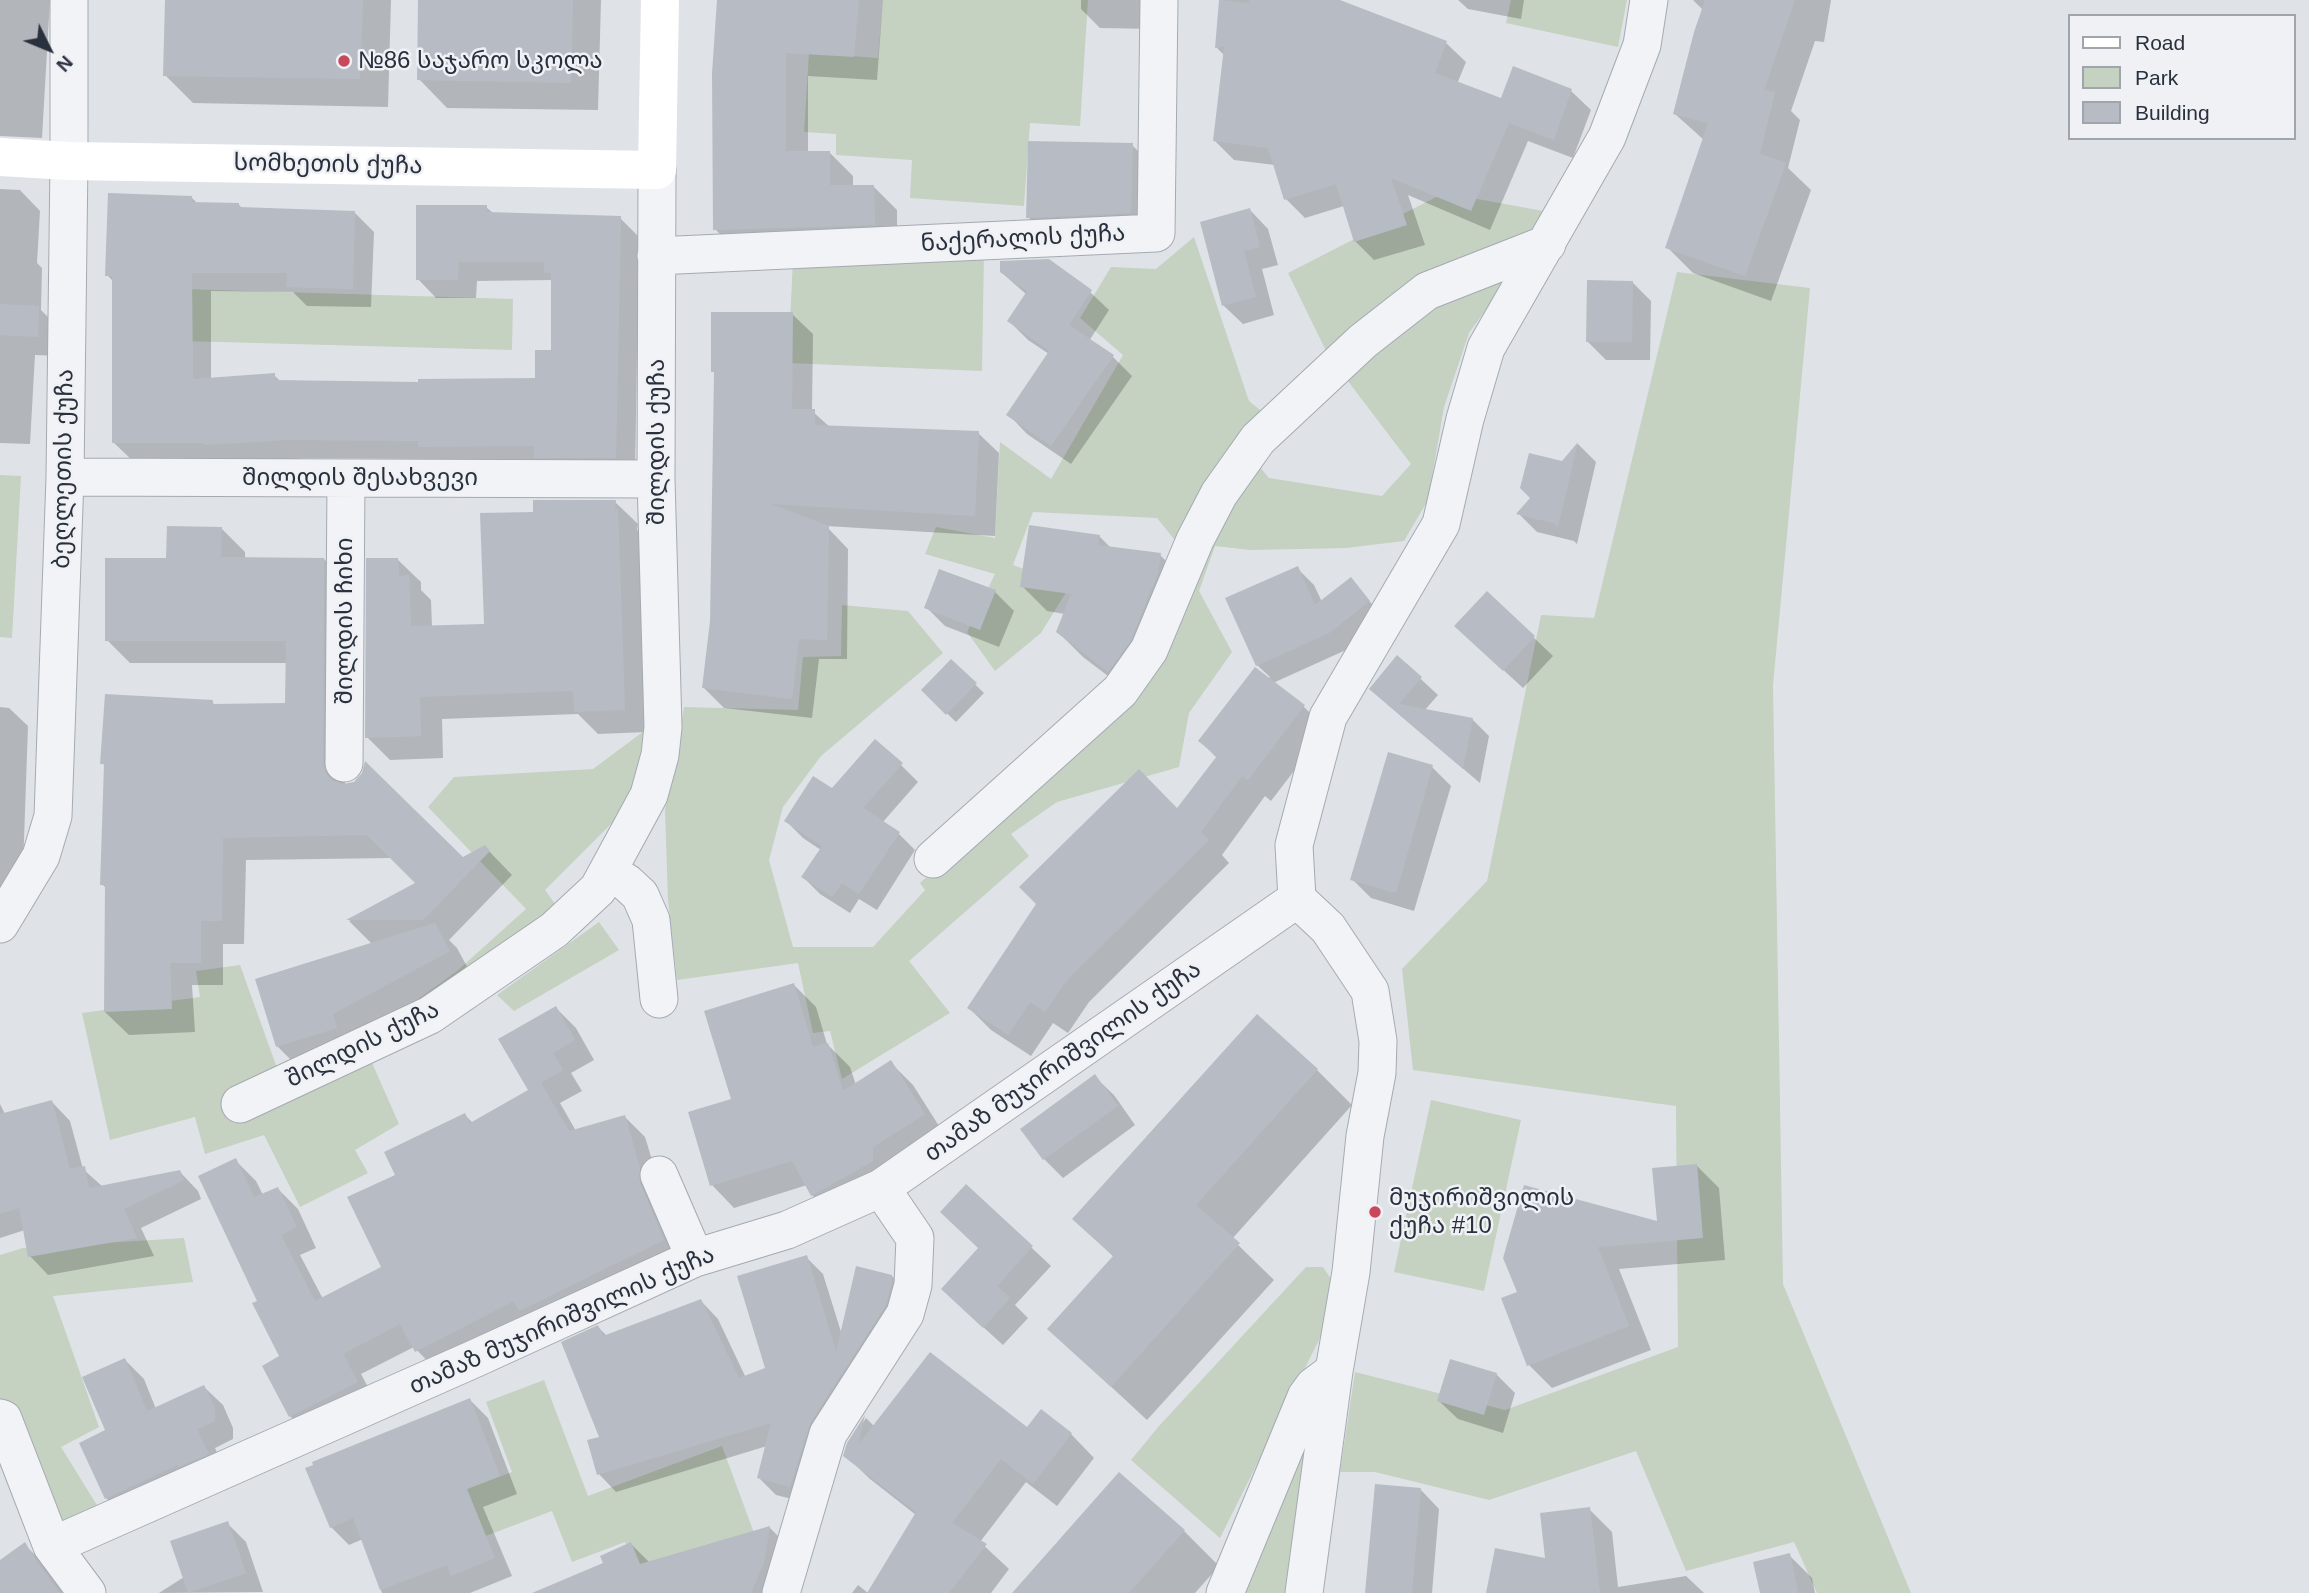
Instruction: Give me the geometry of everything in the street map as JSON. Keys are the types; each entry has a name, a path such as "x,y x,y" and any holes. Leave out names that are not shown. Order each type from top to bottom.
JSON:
{"street":[{"name":"ბეღლეთის ქუჩა","path":"0,925 41,856 52,816 65,477 69,0"},
{"name":"შილდის ქუჩა","path":"240,1104 430,1015 554,930 598,888 649,795 660,755 663,727 656,480 660,0"},
{"name":"ნაქერალის ქუჩა","path":"656,256 1156,233 1159,0"},
{"path":"1304,1593 1334,1371 1351,1272 1365,1136 1377,1073 1378,1041 1370,991 1328,928 1297,899 1294,845 1328,717 1441,524 1465,419 1486,348 1607,137 1642,45 1649,0"},
{"name":"სომხეთის ქუჩა","path":"0,157 69,161 657,170"},
{"path":"933,859 1120,691 1149,650 1195,540 1219,494 1258,439 1363,341 1427,291 1547,244"},
{"name":"შილდის შესახვევი","path":"65,477 656,480"},
{"name":"შილდის ჩიხი","path":"344,763 346,478"},
{"path":"609,872 640,895 650,920 659,999"},
{"name":"თამაზ მუჯირიშვილის ქუჩა","path":"52,1546 476,1359 695,1258 788,1230 881,1188 1297,899"},
{"path":"659,1175 695,1258"},
{"path":"781,1593 828,1434 905,1314 913,1285 915,1238 881,1188"},
{"path":"1225,1593 1306,1397 1314,1386 1334,1371"},
{"path":"0,1418 3,1419 52,1546 88,1593"}],"green space":[{"path":"883,0 1088,0 1080,126 1030,123 1024,206 910,198 912,160 836,155 836,134 804,132 809,53 878,58"},
{"path":"1511,0 1627,0 1618,47 1506,23"},
{"path":"1444,193 1549,212 1503,286 1469,333 1444,407 1428,500 1404,541 1346,548 1250,550 1215,546 1199,591 1232,652 1189,713 1179,767 1057,802 1011,834 1029,856 909,961 950,1013 842,1079 830,1031 813,1033 798,963 677,980 668,900 665,810 684,707 798,710 803,657 841,656 842,605 908,611 943,653 821,756 783,807 769,860 793,947 873,947 925,890 920,883 1133,689 1195,565 1157,518 1033,512 1013,565 1070,586 1041,633 995,671 967,632 995,574 925,554 936,527 995,538 1000,442 1051,479 1123,355 1080,318 1111,267 1156,269 1194,237 1249,401 1264,413 1237,439 1269,478 1382,496 1411,464 1328,355 1288,273"},
{"path":"984,250 982,371 788,363 793,260"},
{"path":"1677,272 1810,288 1773,685 1783,1284 1911,1593 1817,1593 1794,1542 1686,1571 1636,1451 1489,1500 1375,1472 1340,1472 1355,1372 1505,1410 1678,1347 1676,1106 1413,1070 1402,969 1487,881 1541,615 1594,618"},
{"path":"184,289 513,299 512,350 183,341"},
{"path":"0,475 21,476 12,638 0,637"},
{"path":"648,728 649,767 621,814 545,890 558,908 479,969 393,1017 457,971 526,909 428,807 454,777 593,769"},
{"path":"599,922 619,950 514,1011 497,995"},
{"path":"240,965 286,1093 369,1056 399,1124 355,1150 368,1173 300,1207 264,1135 205,1154 195,1117 110,1140 82,1013 200,997 196,971"},
{"path":"1431,1100 1521,1120 1484,1291 1394,1272"},
{"path":"184,1238 193,1282 53,1296 99,1427 61,1447 98,1507 64,1523 14,1421 0,1403 0,1255 23,1248"},
{"path":"1306,1267 1323,1267 1333,1282 1337,1304 1220,1538 1131,1460"},
{"path":"544,1380 588,1496 722,1446 754,1533 638,1577 625,1542 572,1562 552,1511 443,1552 425,1505 512,1472 486,1402"},
{"path":"1311,1417 1286,1593 1244,1593"}],"building":[{"path":"165,0 363,0 360,79 163,76"},
{"path":"418,0 573,0 571,83 417,80"},
{"path":"717,0 859,0 854,57 786,53 786,151 830,151 830,185 874,185 875,225 713,230 712,73"},
{"path":"1219,0 1249,3 1249,0 1340,0 1447,41 1435,73 1501,98 1513,66 1572,89 1554,140 1509,123 1471,211 1391,178 1407,225 1354,242 1336,184 1284,200 1268,148 1213,141 1224,47 1215,48"},
{"path":"1705,0 1795,0 1764,90 1775,92 1760,154 1786,163 1745,276 1665,248 1708,123 1673,114"},
{"path":"1028,141 1133,143 1131,213 1026,218"},
{"path":"108,193 192,196 192,202 239,203 239,207 355,211 353,289 286,287 287,273 192,273 193,379 275,373 275,380 418,382 418,379 535,378 535,350 551,350 551,273 544,273 544,262 459,262 458,280 416,280 416,205 487,205 487,212 621,216 616,458 534,458 534,446 418,447 418,441 287,440 204,445 112,443 112,276 105,276"},
{"path":"1250,208 1260,247 1244,251 1256,297 1222,306 1200,222"},
{"path":"1049,259 1092,290 1069,325 1114,355 1051,446 1006,415 1049,351 1007,321 1027,291 1000,272 1000,261"},
{"path":"1587,280 1633,281 1632,342 1586,342"},
{"path":"0,304 39,306 38,337 0,335"},
{"path":"711,312 793,312 792,409 815,409 815,425 979,431 975,516 771,504 829,526 827,640 799,639 792,699 702,688 710,621 714,372 711,372"},
{"path":"1578,442 1558,527 1553,523 1516,514 1530,498 1520,488 1529,453 1562,461"},
{"path":"533,500 616,500 625,710 574,712 573,691 420,697 421,736 365,738 366,558 398,558 399,576 409,575 411,626 484,624 480,513 533,512"},
{"path":"1029,525 1100,535 1098,545 1161,553 1158,573 1131,640 1108,672 1056,632 1071,594 1020,587"},
{"path":"167,526 222,527 221,557 324,558 323,763 326,774 333,781 343,784 354,782 362,773 365,761 463,857 485,845 490,851 423,920 346,920 415,883 367,835 223,838 222,921 201,921 201,963 170,963 172,1009 104,1012 105,885 100,885 104,764 100,764 105,694 213,700 213,704 285,703 286,641 105,641 105,558 166,558"},
{"path":"1298,566 1315,605 1351,577 1370,601 1329,633 1256,666 1225,598"},
{"path":"939,569 996,590 980,630 924,608"},
{"path":"1487,591 1535,636 1503,671 1454,626"},
{"path":"1397,655 1422,677 1399,704 1473,718 1463,769 1369,689"},
{"path":"951,659 977,683 946,715 921,690"},
{"path":"1255,667 1305,705 1248,780 1242,776 1201,832 1209,840 1067,980 1045,1012 1030,1002 1008,1035 967,1008 1036,904 1019,887 1139,769 1177,808 1217,756 1198,741"},
{"path":"875,739 903,763 863,808 900,832 859,894 842,883 832,897 801,877 822,846 784,821 813,776 832,788"},
{"path":"1388,752 1433,765 1396,893 1350,880"},
{"path":"435,923 450,951 333,1014 337,1028 276,1047 255,979"},
{"path":"794,983 813,1047 828,1043 843,1091 891,1060 925,1114 873,1147 873,1161 811,1196 792,1161 710,1186 688,1112 731,1099 704,1011"},
{"path":"556,1006 575,1040 553,1053 563,1070 541,1083 569,1131 625,1115 640,1168 640,1183 664,1240 519,1311 514,1301 415,1352 400,1324 343,1354 358,1382 289,1417 262,1366 279,1356 252,1303 257,1301 198,1176 236,1158 254,1197 278,1187 297,1227 281,1235 315,1301 381,1267 347,1197 395,1175 384,1152 465,1113 470,1123 528,1090 498,1039"},
{"path":"1257,1014 1318,1069 1196,1205 1240,1243 1111,1387 1047,1329 1113,1256 1072,1219"},
{"path":"1095,1074 1118,1106 1043,1160 1020,1129"},
{"path":"52,1100 70,1169 85,1166 89,1188 180,1170 184,1180 124,1209 137,1238 28,1257 19,1208 0,1214 0,1114"},
{"path":"1697,1164 1703,1238 1598,1247 1629,1326 1527,1366 1501,1298 1517,1292 1503,1258 1524,1185 1657,1221 1652,1168"},
{"path":"966,1184 1033,1246 997,1286 1010,1298 983,1328 941,1289 978,1248 940,1212"},
{"path":"807,1255 836,1352 856,1266 892,1275 892,1282 886,1305 810,1423 790,1487 757,1478 771,1423 597,1475 587,1440 599,1437 561,1342 598,1325 603,1336 701,1299 739,1378 765,1368 737,1276"},
{"path":"930,1352 1027,1427 1041,1409 1072,1433 1033,1484 1001,1459 952,1523 987,1544 949,1593 867,1593 916,1512 843,1456 847,1443 865,1415 858,1445"},
{"path":"125,1358 147,1411 204,1385 215,1408 215,1421 197,1429 209,1454 178,1467 177,1465 105,1499 79,1443 105,1430 82,1377"},
{"path":"1450,1359 1497,1373 1484,1415 1437,1401"},
{"path":"470,1398 500,1476 467,1489 495,1558 451,1576 447,1565 380,1590 353,1518 330,1528 305,1468 313,1465 312,1462"},
{"path":"1119,1472 1185,1530 1129,1593 1012,1593"},
{"path":"1375,1484 1421,1488 1412,1593 1365,1593"},
{"path":"1590,1507 1600,1593 1486,1593 1495,1548 1545,1558 1540,1513"},
{"path":"228,1521 246,1573 188,1593 170,1541"},
{"path":"770,1526 764,1563 751,1593 532,1593 603,1563 600,1556 631,1542 640,1564"},
{"path":"25,1542 60,1593 0,1593 0,1560"},
{"path":"1790,1553 1798,1593 1760,1593 1753,1562"}],"place":[{"name":"№86 საჯარო სკოლა","path":"344,61"},
{"name":"მუჯირიშვილის ქუჩა #10","path":"1375,1212"}]}
